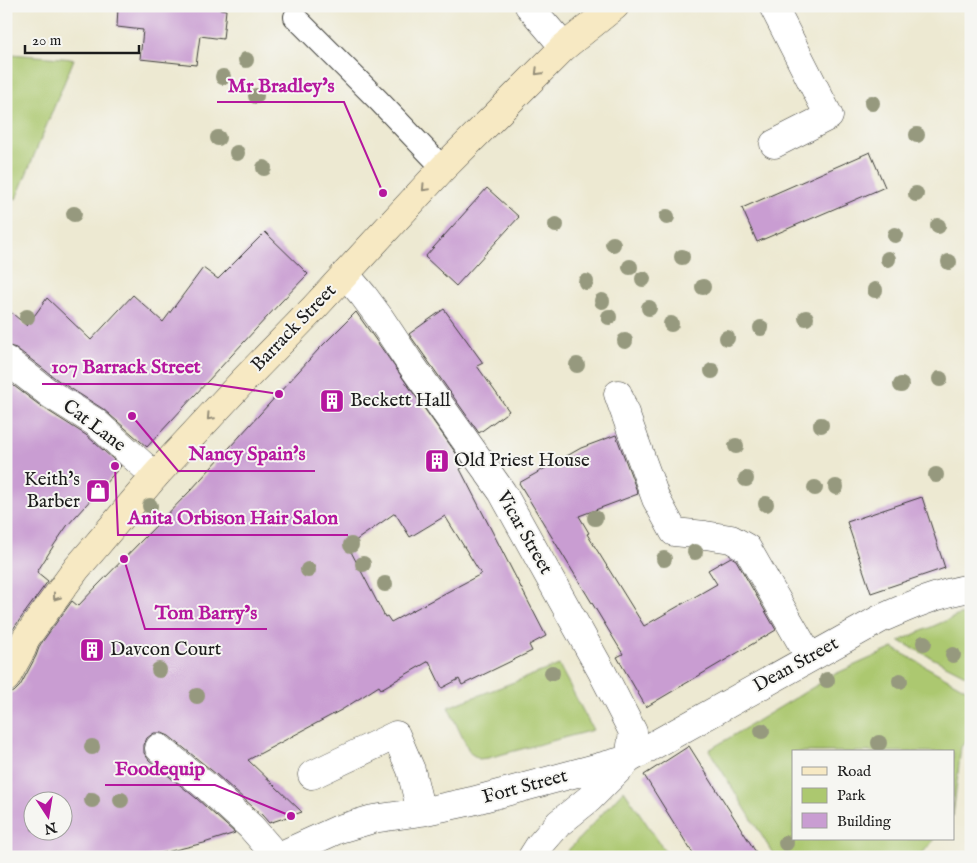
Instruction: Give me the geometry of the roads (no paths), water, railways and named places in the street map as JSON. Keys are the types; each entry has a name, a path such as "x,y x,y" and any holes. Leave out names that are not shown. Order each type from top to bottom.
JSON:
{"main road":[{"name":"Barrack Street","path":"6,678 26,638 71,576 155,476 443,168 564,47 615,6"}],"street":[{"path":"529,6 564,47"},
{"path":"772,6 829,116 774,144"},
{"path":"295,17 443,168"},
{"name":"Vicar Street","path":"345,274 380,318 502,492 602,672 633,732 629,759"},
{"name":"Cat Lane","path":"6,360 50,394 95,422 155,476"},
{"path":"618,394 656,499 674,532 730,539 747,548 810,658"},
{"name":"Dean Street","path":"629,759 880,619 954,590 971,588"},
{"path":"312,774 396,735 411,770 421,812"},
{"path":"159,748 206,786 251,827 277,857"},
{"path":"532,857 559,823 589,799 629,759"},
{"name":"Fort Street","path":"277,857 339,828 373,819 421,812 472,801 629,759"}],"place":[{"name":"Mr Bradley's","path":"383,193"},
{"name":"107 Barrack Street","path":"279,394"},
{"name":"Beckett Hall","path":"332,401"},
{"name":"Nancy Spain's","path":"132,416"},
{"name":"Old Priest House","path":"437,461"},
{"name":"Anita Orbison Hair Salon","path":"115,466"},
{"name":"Keith's Barber","path":"98,491"},
{"name":"Tom Barry’s","path":"124,559"},
{"name":"Davcon Court","path":"92,650"},
{"name":"Foodequip","path":"291,816"}]}
